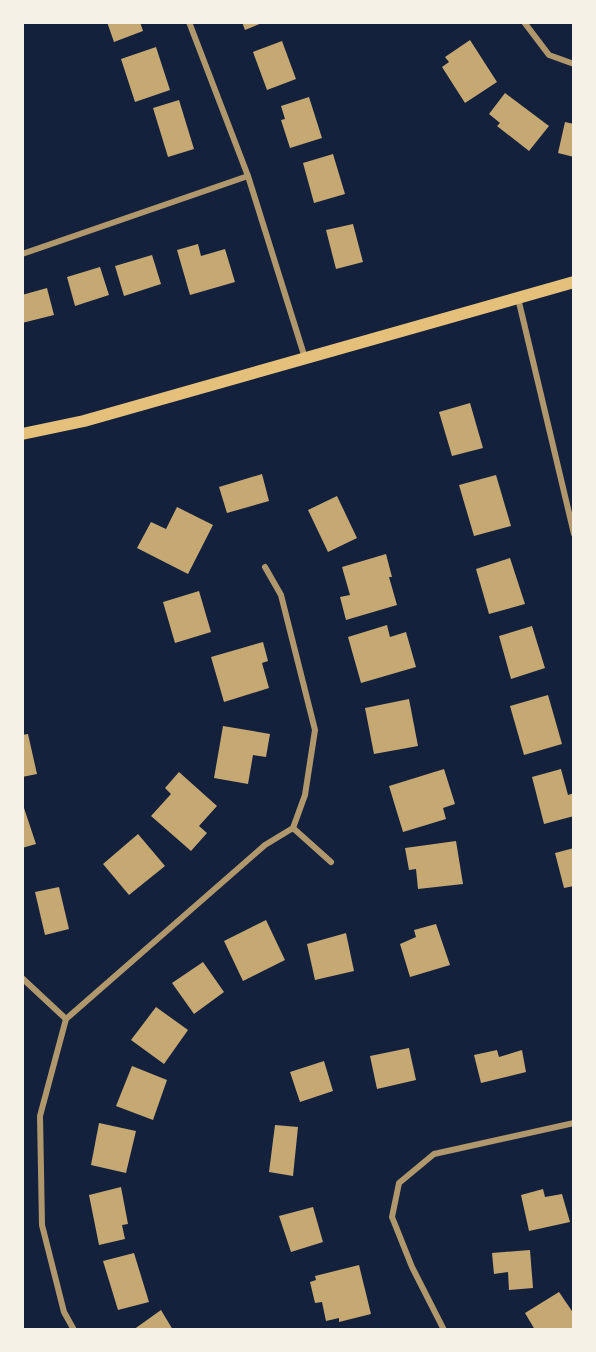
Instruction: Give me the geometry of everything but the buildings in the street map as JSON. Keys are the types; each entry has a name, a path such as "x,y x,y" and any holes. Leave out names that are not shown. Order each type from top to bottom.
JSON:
{"main road":[{"path":"22,434 84,421 573,282"}],"street":[{"path":"189,22 248,176 306,358"},
{"path":"524,22 549,55 573,64"},
{"path":"22,254 248,176"},
{"path":"518,298 573,534"},
{"path":"74,1329 64,1312 42,1225 40,1116 66,1019 266,845 293,828 305,795 315,730 281,595 264,567"},
{"path":"293,828 331,862"},
{"path":"22,978 66,1019"},
{"path":"444,1329 412,1267 392,1217 399,1183 434,1154 573,1123"}]}
